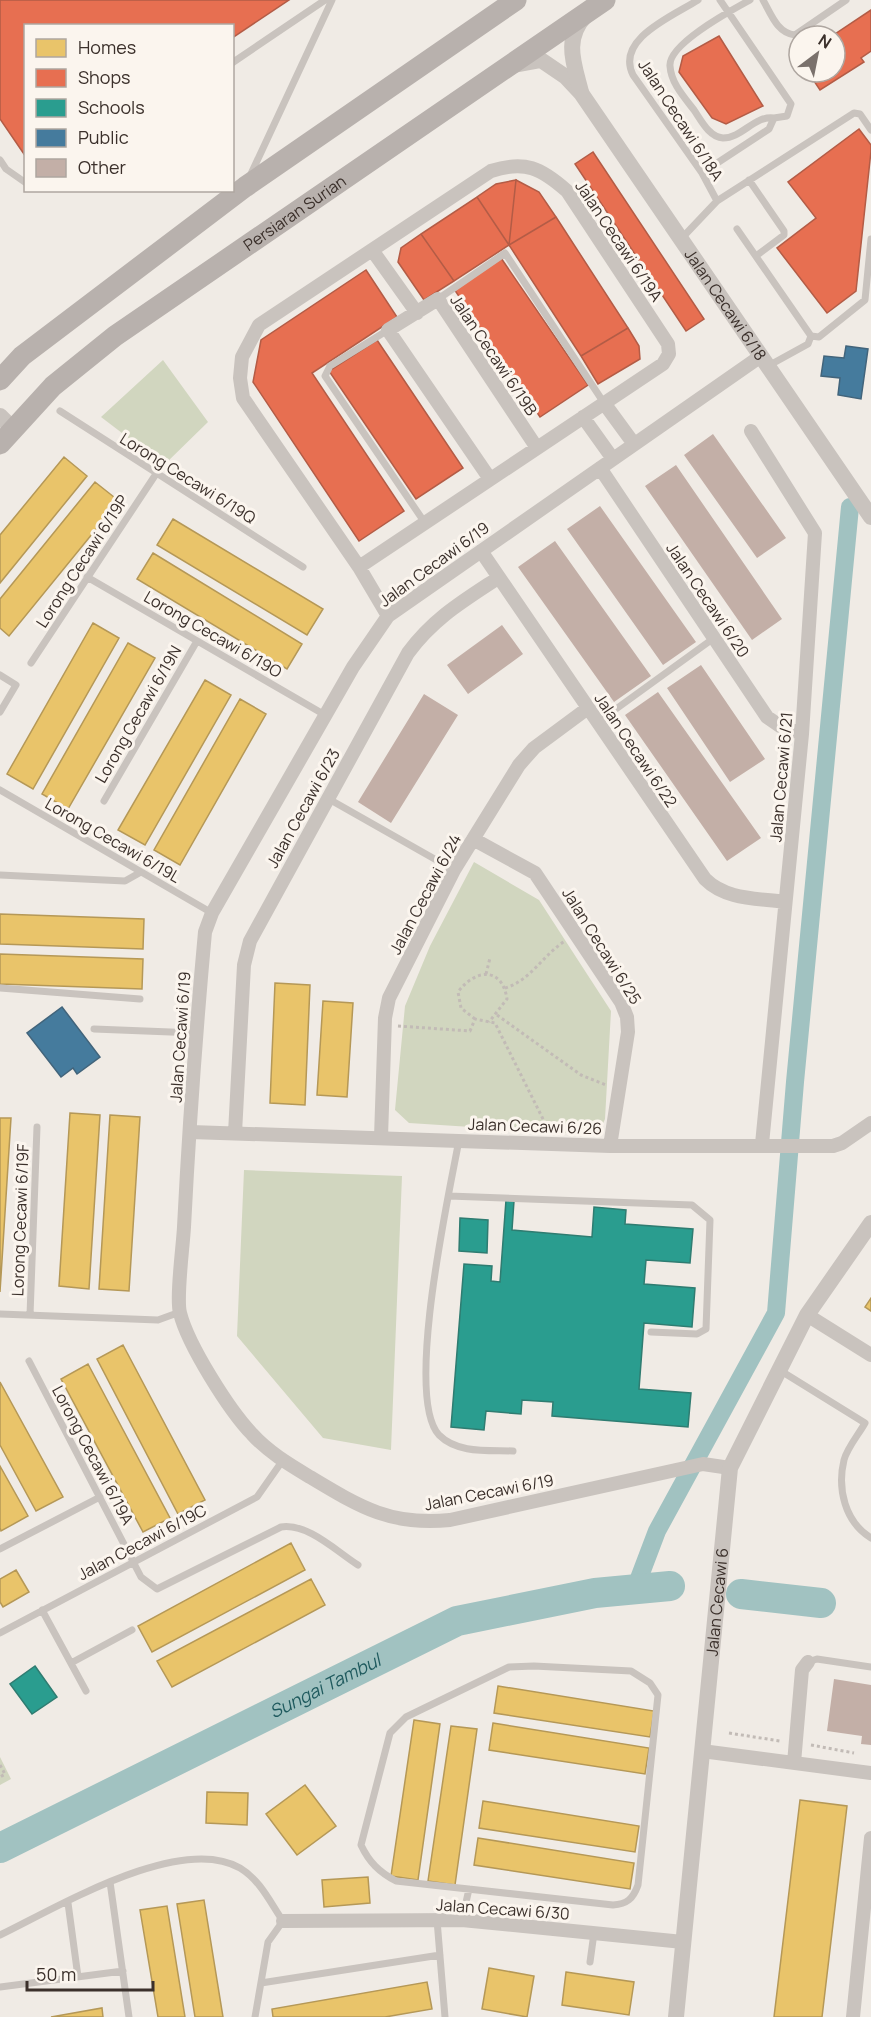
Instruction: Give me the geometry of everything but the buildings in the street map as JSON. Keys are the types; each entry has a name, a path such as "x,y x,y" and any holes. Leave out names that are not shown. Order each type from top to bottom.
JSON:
{"main road":[{"path":"0,380 22,356 245,187 516,0"},
{"name":"Persiaran Surian","path":"4,430 53,386 115,336 599,4"},
{"path":"0,363 22,356"}],"street":[{"name":"Jalan Cecawi 6/18","path":"581,93 570,52 572,40 577,24 599,4"},
{"name":"Jalan Cecawi 6/18","path":"507,67 541,60 566,77 581,93 871,518"},
{"name":"Jalan Cecawi 6/19A","path":"510,165 530,166 551,177 567,191 668,344 669,354 663,364 359,567 243,398 240,378 242,357 259,325 372,250 491,171 510,165"},
{"path":"372,250 417,313"},
{"name":"Jalan Cecawi 6/19B","path":"388,330 438,299 537,448"},
{"path":"388,330 490,479"},
{"name":"Jalan Cecawi 6/19","path":"730,1468 696,1465 450,1520 423,1523 390,1518 350,1502 283,1460 252,1435 224,1398 199,1356 180,1312 196,1033 205,932 212,914 325,714 388,616 634,444 764,361"},
{"path":"604,403 634,444"},
{"path":"584,417 613,459"},
{"name":"Jalan Cecawi 6/21","path":"751,431 814,533 802,734 762,1144"},
{"name":"Jalan Cecawi 6/20","path":"600,468 767,717 780,726 802,734"},
{"path":"481,551 495,573"},
{"path":"359,567 388,616"},
{"name":"Jalan Cecawi 6/22","path":"495,573 705,879 716,891 785,902"},
{"name":"Jalan Cecawi 6/23","path":"235,1133 244,965 248,949 327,798 408,653 425,630 495,573"},
{"name":"Jalan Cecawi 6/24","path":"381,1137 385,1025 389,998 454,870 526,757 588,708"},
{"name":"Jalan Cecawi 6/25","path":"473,839 536,873 621,1002 627,1017 628,1032 610,1146"},
{"name":"Jalan Cecawi 6/26","path":"191,1132 610,1146 762,1144 833,1146 842,1143 871,1123"},
{"name":"Jalan Cecawi 6","path":"676,2017 730,1468 807,1316 871,1223"},
{"path":"807,1316 871,1355"},
{"path":"794,1763 802,1670 808,1662"},
{"path":"702,1751 871,1773"},
{"path":"853,2017 866,1929 871,1838"},
{"name":"Jalan Cecawi 6/30","path":"283,1921 462,1920 683,1942"}],"lane":[{"path":"234,62 325,0"},
{"path":"245,187 332,0"},
{"name":"Jalan Cecawi 6/18A","path":"681,239 717,201 702,173 628,64 628,55 639,38 698,0"},
{"path":"720,0 728,13 791,104 791,111 787,116 766,117 737,134 724,138 716,136 706,128 675,84 670,66 671,57 685,42 728,13 750,0"},
{"path":"763,0 779,29 786,34 795,35 846,0"},
{"path":"717,201 854,113 860,114 871,130"},
{"path":"702,173 769,129 774,118"},
{"path":"0,160 6,169 24,182"},
{"path":"749,180 784,231 784,235 756,256"},
{"path":"737,229 811,336 819,337 865,300 871,239"},
{"path":"438,299 500,254 506,253 604,403"},
{"path":"388,330 330,366 325,376 425,523"},
{"path":"764,361 808,344 811,336"},
{"name":"Lorong Cecawi 6/19Q","path":"60,411 303,567"},
{"name":"Lorong Cecawi 6/19P","path":"31,663 156,474"},
{"name":"Lorong Cecawi 6/19O","path":"87,577 325,714"},
{"path":"597,722 714,638"},
{"name":"Lorong Cecawi 6/19N","path":"104,801 196,641"},
{"path":"0,675 16,685 0,712"},
{"name":"Lorong Cecawi 6/19L","path":"0,790 212,914"},
{"path":"327,798 454,870"},
{"path":"0,875 125,881 141,872"},
{"path":"0,988 140,999"},
{"path":"93,1029 196,1033"},
{"name":"Lorong Cecawi 6/19F","path":"30,1315 37,1126"},
{"path":"459,1140 433,1271 425,1399 431,1424 441,1436 455,1446 467,1449 513,1451"},
{"path":"449,1196 692,1205 710,1220 706,1329 697,1334 651,1332"},
{"path":"0,1314 158,1320 180,1312"},
{"name":"Lorong Cecawi 6/19A","path":"29,1361 141,1577 157,1589 281,1527 290,1526 303,1529 358,1565"},
{"path":"779,1369 865,1423 844,1459 842,1497 855,1524 871,1539"},
{"name":"Jalan Cecawi 6/19C","path":"0,1633 257,1497 283,1460"},
{"path":"0,1549 100,1497"},
{"path":"42,1610 86,1691"},
{"path":"71,1663 132,1630"},
{"path":"808,1662 817,1659 871,1667"},
{"path":"509,1667 631,1671 650,1683 658,1695 657,1709 638,1885 629,1902 613,1905 469,1889 396,1881 380,1872 367,1858 361,1845 390,1733 406,1717 509,1667"},
{"path":"0,1935 110,1882 149,1867 212,1858 239,1868 254,1878 283,1921 268,1941 255,2017"},
{"path":"110,1882 129,2017"},
{"path":"462,1920 469,1889"},
{"path":"68,1903 78,1977"},
{"path":"437,1920 445,2017"},
{"path":"590,1962 594,1933"},
{"path":"261,1983 440,1955"},
{"path":"0,1987 123,1971"}],"path":[{"path":"505,988 519,984 552,950 576,934"},
{"path":"486,974 490,958"},
{"path":"489,1022 497,1015 507,999 505,988 496,978 486,974 475,975 467,980 458,992 461,1008 476,1019 489,1022 495,1023 556,1144"},
{"path":"497,1015 581,1075 619,1090"},
{"path":"385,1025 470,1031 476,1019"},
{"path":"0,1765 5,1774 0,1777"}],"green space":[{"path":"163,360 208,422 164,465 101,417"},
{"path":"474,862 539,900 611,1011 605,1119 598,1135 409,1123 395,1110 405,1006 430,946"},
{"path":"244,1170 402,1176 391,1450 323,1438 237,1336"},
{"path":"0,1757 11,1779 0,1785"}],"waterway":[{"path":"635,1589 657,1531 776,1313 795,1082 850,507"},
{"name":"Sungai Tambul","path":"0,1848 457,1621 595,1593 670,1586"},
{"name":"Sungai Tambul","path":"741,1594 821,1603"}]}
